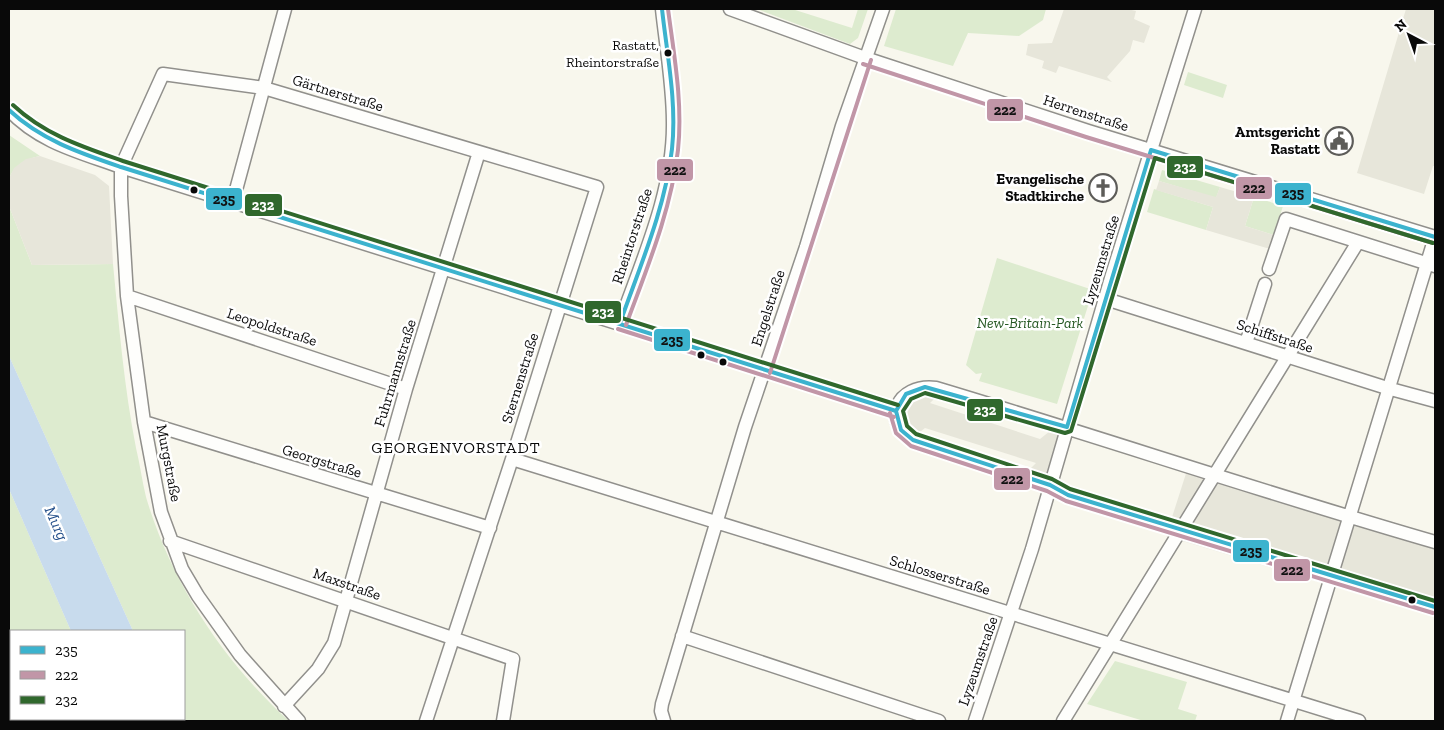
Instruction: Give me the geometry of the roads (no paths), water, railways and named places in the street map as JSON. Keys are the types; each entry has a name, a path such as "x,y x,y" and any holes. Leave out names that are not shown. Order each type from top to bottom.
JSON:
{"street":[{"path":"233,202 285,9"},
{"name":"Rheintorstraße","path":"620,323 662,199 670,163 673,122 662,9"},
{"name":"Herrenstraße","path":"730,9 865,58 1151,150 1435,237"},
{"name":"Engelstraße","path":"664,721 661,711 662,704 716,522 865,58 883,9"},
{"name":"Lyzeumstraße","path":"975,721 1012,614 1151,150 1196,9"},
{"name":"Gärtnerstraße","path":"121,167 163,74 264,88 597,187"},
{"path":"9,110 34,133 51,142 121,167 444,267 764,371 896,411"},
{"name":"Fuhrmannstraße","path":"284,706 326,658 334,643 406,389 479,152"},
{"name":"Murgstraße","path":"121,167 127,296 144,422 161,512 170,541 182,569 219,626 284,706 299,721"},
{"name":"Sternenstraße","path":"426,721 490,528 597,187"},
{"path":"1269,269 1286,219 1432,265"},
{"path":"1287,721 1388,388 1432,265 1435,237"},
{"path":"1063,721 1287,357 1355,241"},
{"path":"1246,343 1265,284"},
{"name":"Leopoldstraße","path":"127,296 406,389"},
{"name":"Schiffstraße","path":"1106,299 1287,357 1435,401"},
{"path":"1435,542 1349,517 1067,427 925,387 911,390 905,394 896,411 901,430 913,440 1050,485 1068,495 1331,577 1435,607"},
{"name":"Georgstraße","path":"144,422 376,495 490,528"},
{"name":"Schlosserstraße","path":"512,459 1359,721"},
{"name":"Maxstraße","path":"170,541 513,659 504,721"},
{"path":"682,636 939,721"}],"water":[{"name":"Murg","path":"9,356 133,630 71,630 9,489"}],"place":[{"name":"Rastatt, Rheintorstraße","path":"668,53"},
{"name":"Amtsgericht Rastatt","path":"1339,141"},
{"name":"Evangelische Stadtkirche","path":"1103,188"}],"district":[{"name":"GEORGENVORSTADT","path":"456,447"}],"park label":[{"name":"New-Britain-Park","path":"1030,323"}]}
